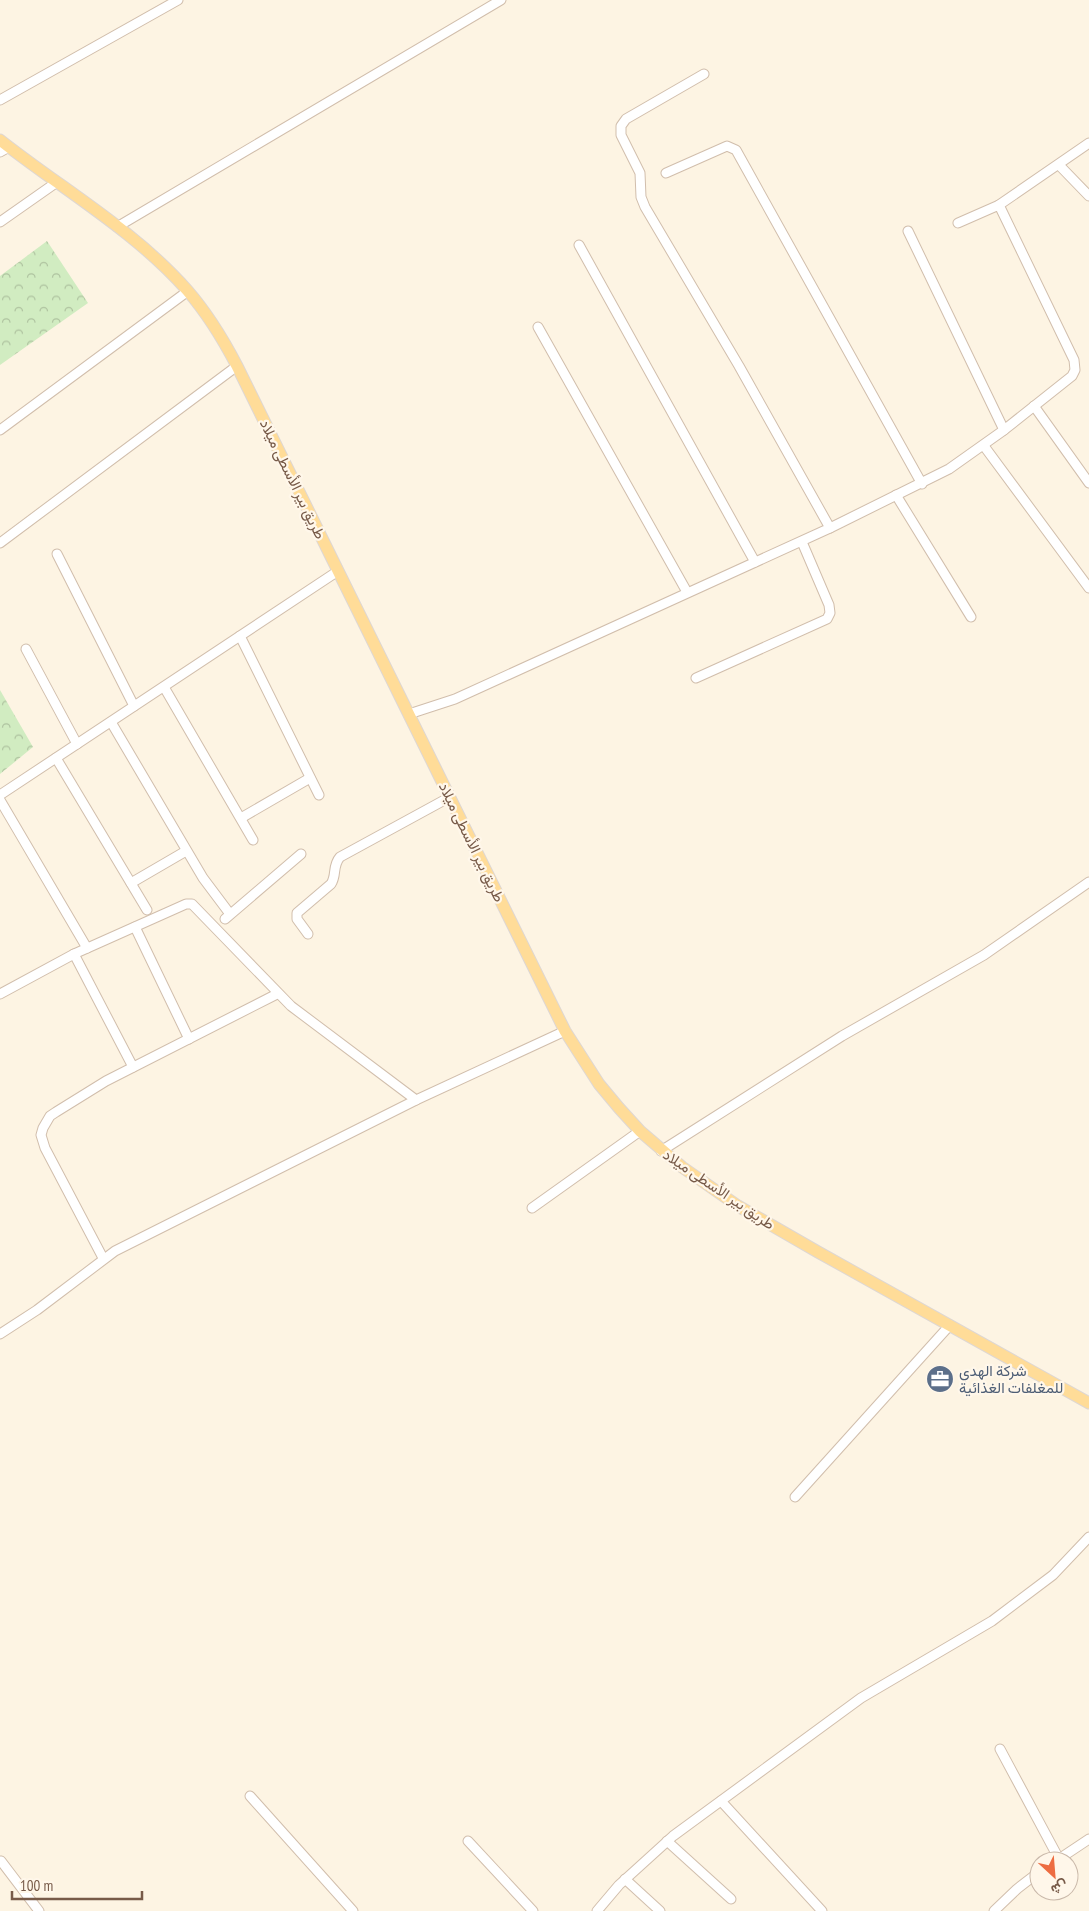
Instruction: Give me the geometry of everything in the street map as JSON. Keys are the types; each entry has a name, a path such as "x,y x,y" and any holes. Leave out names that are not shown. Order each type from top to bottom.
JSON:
{"main road":[{"name":"طريق بير الأسطى ميلاد","path":"3,146 57,182 117,227 163,266 188,291 215,327 237,366 565,1031 599,1084 640,1132 662,1151 738,1206 1089,1403"}],"street":[{"path":"0,100 178,0"},
{"path":"117,227 501,0"},
{"path":"704,74 626,119 621,126 621,135 640,173 641,197 645,207 739,366 830,528"},
{"path":"958,223 999,205 1060,165 1089,143"},
{"path":"666,173 727,146 736,150 922,484"},
{"path":"1060,165 1089,196"},
{"path":"0,222 57,182"},
{"path":"409,714 456,699 687,592 802,542 922,484 984,446 1072,376 1075,370 1074,360 999,205"},
{"path":"908,232 1004,430"},
{"path":"578,245 755,562"},
{"path":"0,430 188,291"},
{"path":"538,327 687,592"},
{"path":"0,542 237,366"},
{"path":"1034,406 1089,483"},
{"path":"984,446 1089,588"},
{"path":"896,495 971,617"},
{"path":"696,678 827,619 830,613 829,605 802,542"},
{"path":"57,554 134,706"},
{"path":"0,795 338,571"},
{"path":"240,636 319,795"},
{"path":"26,649 77,744"},
{"path":"164,687 254,840"},
{"path":"111,722 227,917 301,854"},
{"path":"56,758 147,910"},
{"path":"241,818 310,778"},
{"path":"308,934 297,919 297,913 331,884 338,860 360,845 450,796"},
{"path":"0,800 87,948"},
{"path":"131,883 186,851"},
{"path":"662,1151 842,1036 984,955 1089,882"},
{"path":"0,994 87,948 186,904 194,905 277,994 329,1036 416,1100"},
{"path":"134,927 189,1039"},
{"path":"74,954 133,1067"},
{"path":"103,1258 45,1148 42,1134 43,1128 50,1116 106,1081 277,994"},
{"path":"0,1334 37,1310 103,1258 416,1100 565,1031"},
{"path":"532,1208 640,1132"},
{"path":"795,1497 950,1325"},
{"path":"597,1911 625,1879 667,1841 861,1698 992,1621 1053,1575 1089,1537"},
{"path":"1000,1749 1052,1851"},
{"path":"250,1796 353,1911"},
{"path":"721,1801 822,1911"},
{"path":"1071,1851 1089,1839"},
{"path":"468,1841 533,1911"},
{"path":"667,1841 731,1899"},
{"path":"1,1861 39,1911"},
{"path":"625,1879 660,1911"},
{"path":"994,1911 1029,1880"}],"green space":[{"path":"47,241 88,303 0,365 0,276"},
{"path":"0,690 33,747 0,774"}],"place":[{"name":"شركة الهدي للمغلفات الغذائية","path":"940,1379"}]}
